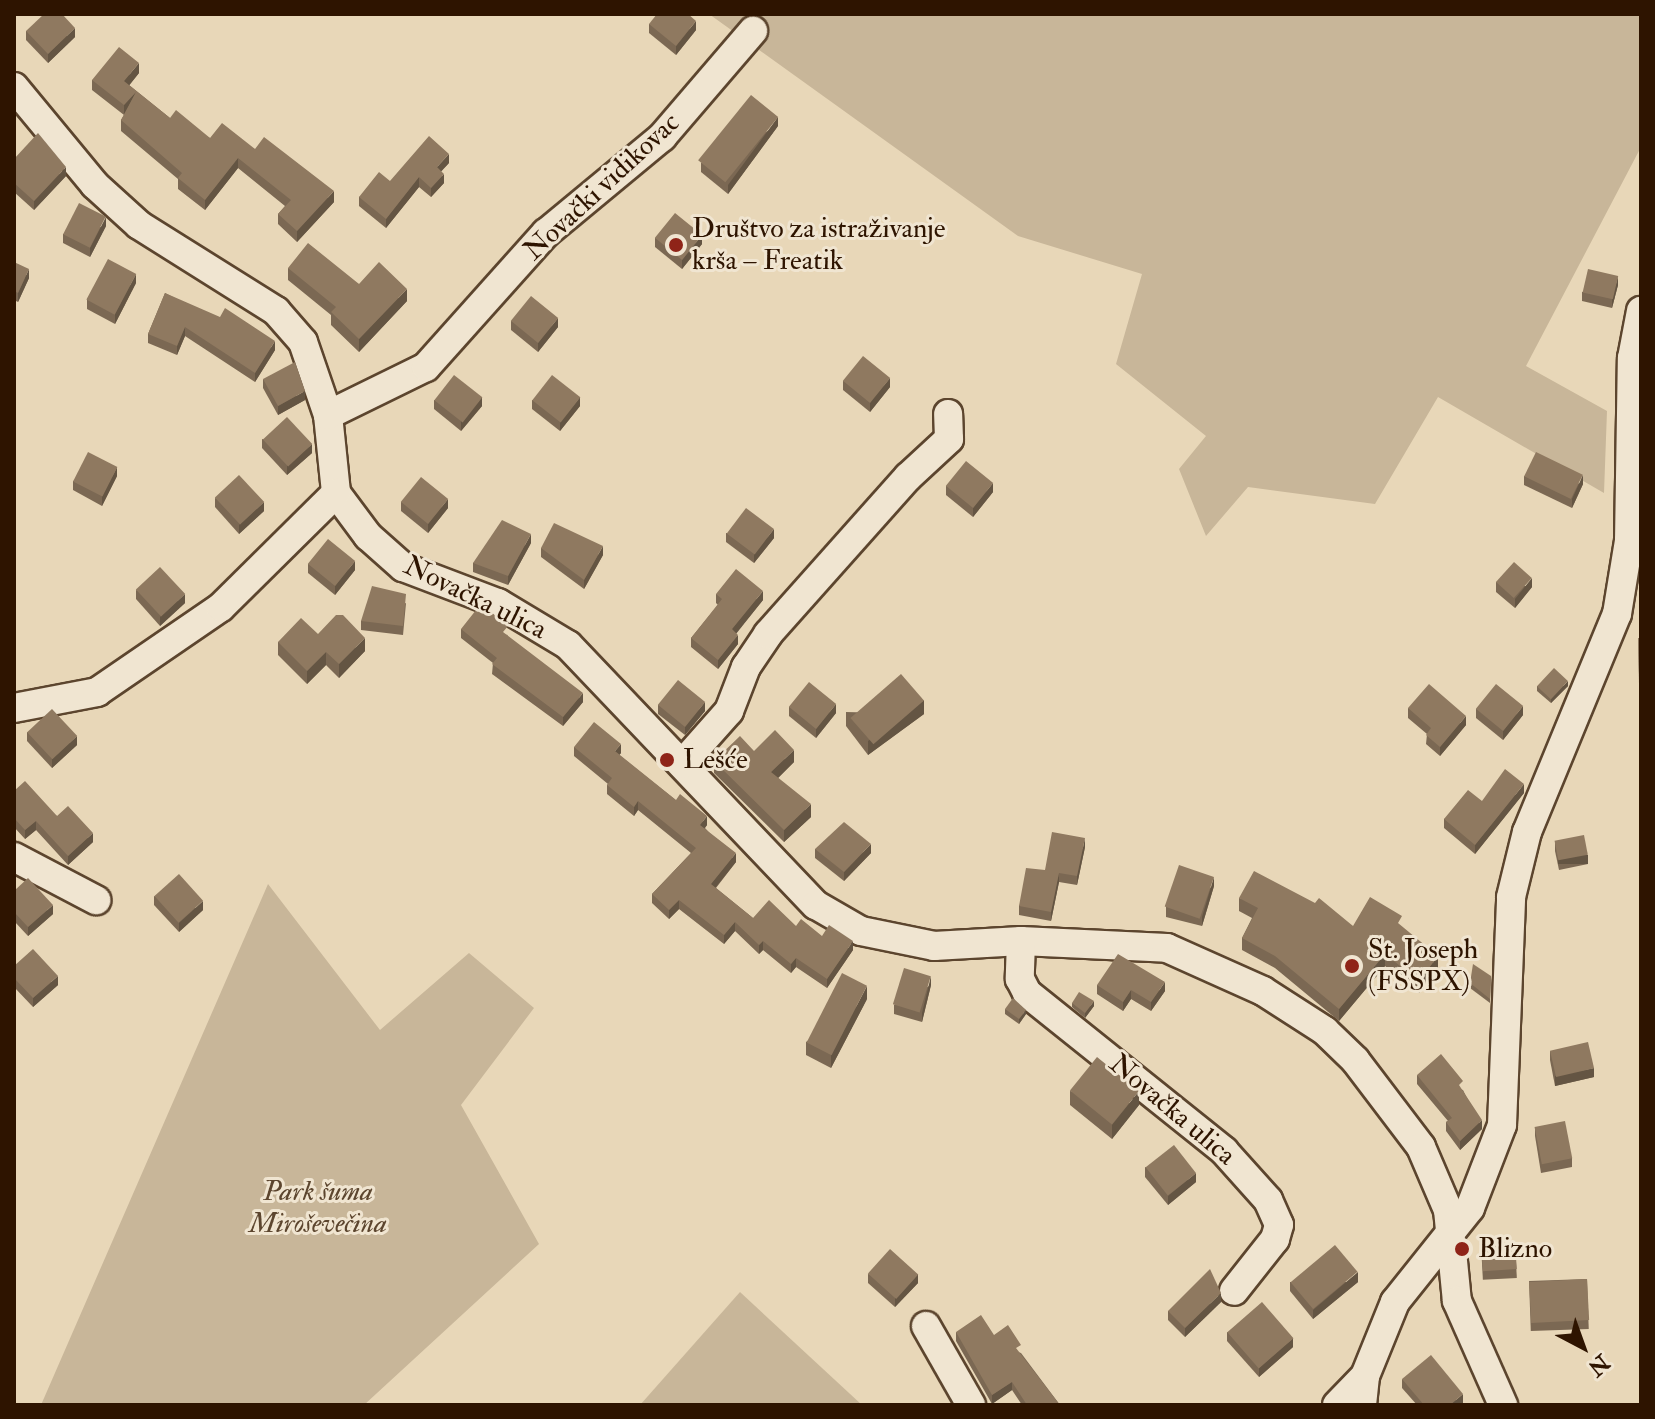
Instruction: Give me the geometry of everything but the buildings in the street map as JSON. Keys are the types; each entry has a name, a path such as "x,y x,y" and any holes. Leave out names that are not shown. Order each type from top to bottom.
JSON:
{"street":[{"name":"Novački vidikovac","path":"328,415 426,367 546,233 662,137 753,31"},
{"path":"14,87 95,185 139,225 276,311 303,342 328,415 336,493 221,607 97,692 14,708"},
{"path":"1362,1405 1365,1376 1395,1302 1470,1208 1502,1125 1511,897 1527,832 1617,614 1629,541 1632,358 1641,311"},
{"path":"682,764 729,711 746,667 768,634 908,477 949,439 948,414"},
{"name":"Novačka ulica","path":"336,493 368,536 403,567 498,603 568,645 816,905 861,931 934,946 1021,941 1167,948 1218,968 1300,1012 1355,1060 1421,1147 1448,1210 1457,1301 1503,1405"},
{"path":"14,857 96,900"},
{"name":"Novačka ulica","path":"1021,941 1020,979 1027,993 1224,1151 1268,1200 1279,1225 1275,1239 1234,1291"},
{"path":"926,1326 971,1405"},
{"path":"1337,1405 1365,1376"}],"green space":[{"path":"709,14 1641,14 1641,147 1526,366 1607,411 1604,493 1438,397 1375,504 1248,487 1206,536 1179,469 1206,436 1116,364 1142,274 1018,236"},
{"name":"Park šuma Miroševečina","path":"268,884 380,1030 469,953 534,1008 461,1105 539,1244 364,1405 41,1405"},
{"path":"740,1292 862,1405 640,1405"}],"place":[{"name":"Društvo za istraživanje krša – Freatik","path":"676,245"},
{"name":"Lešće","path":"667,760"},
{"name":"St. Joseph (FSSPX)","path":"1352,966"},
{"name":"Blizno","path":"1462,1249"}]}
